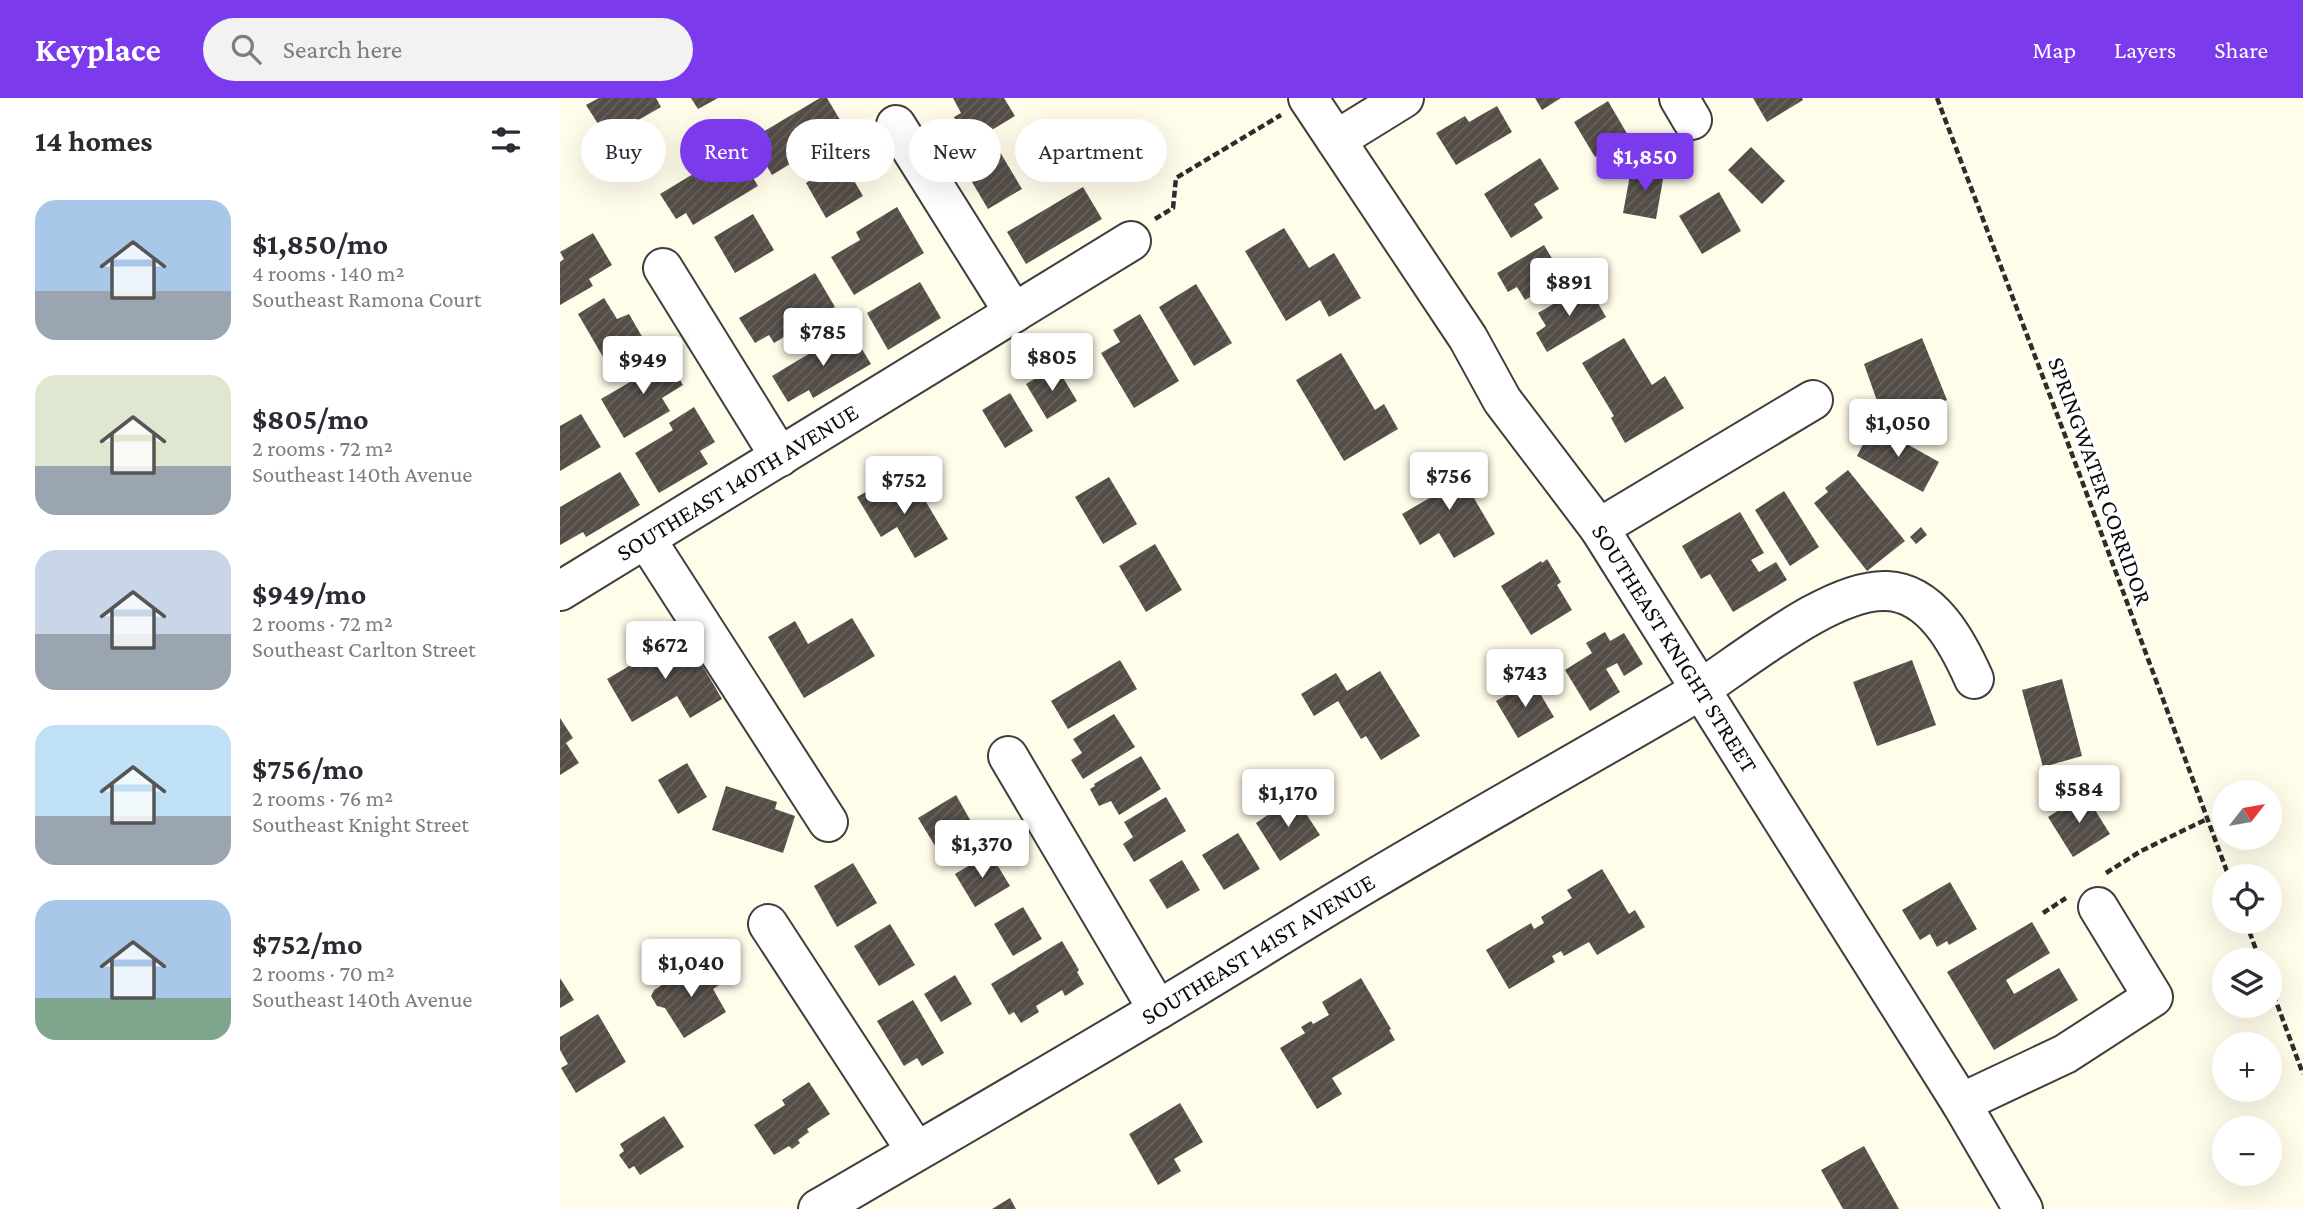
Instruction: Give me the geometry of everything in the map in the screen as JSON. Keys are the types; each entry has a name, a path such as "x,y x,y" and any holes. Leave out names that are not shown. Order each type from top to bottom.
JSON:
{"street":[{"name":"SOUTHEAST KNIGHT STREET","path":"1308,98 1468,338 1502,400 1599,528 1961,1103 2023,1209"},
{"path":"1336,140 1404,98"},
{"path":"896,125 1013,313"},
{"name":"SOUTHEAST 140TH AVENUE","path":"560,591 1131,241"},
{"path":"663,268 780,457"},
{"path":"1599,528 1813,400"},
{"path":"646,539 828,822"},
{"name":"SOUTHEAST 141ST AVENUE","path":"818,1209 1158,1010 1362,886 1701,691 1817,611 1866,593 1888,591 1910,597 1930,611 1948,629 1974,679"},
{"path":"1007,756 1158,1010"},
{"path":"1961,1103 2065,1055 2153,997 2090,893"},
{"path":"768,924 916,1151"}],"path":[{"path":"1131,241 1156,218 1173,208 1176,178 1308,98"},
{"name":"SPRINGWATER CORRIDOR","path":"1937,98 2224,864"},
{"path":"2043,913 2090,893 2141,851 2207,819"},
{"path":"2282,1017 2303,1074"}],"building":[{"path":"599,98 656,98 661,107 640,119 595,119 586,105"},
{"path":"691,98 718,98 698,109"},
{"path":"820,98 827,98 839,119 786,119 786,166 772,175 772,127"},
{"path":"953,98 1004,98 1015,116 1001,124 1001,119 955,119 954,117 961,113"},
{"path":"1535,98 1561,98 1542,110"},
{"path":"1753,98 1802,98 1803,100 1767,122"},
{"path":"1608,101 1629,137 1595,157 1574,122"},
{"path":"1497,106 1512,132 1456,165 1436,133 1465,116 1469,122"},
{"path":"1751,147 1785,181 1762,204 1728,170"},
{"path":"1001,154 1015,177 1015,182 1022,189 988,209 972,182 1001,182"},
{"path":"1540,158 1559,189 1534,204 1543,218 1511,238 1484,194"},
{"path":"1646,164 1665,168 1656,219 1623,213 1630,175 1641,177"},
{"path":"680,182 756,182 758,186 693,225 686,213 676,219 660,194"},
{"path":"855,182 863,196 826,218 806,183"},
{"path":"1083,187 1102,219 1026,264 1007,232"},
{"path":"1719,192 1741,231 1702,254 1679,216"},
{"path":"897,207 924,253 854,295 831,257 860,240 856,232"},
{"path":"753,214 774,250 735,273 714,237"},
{"path":"1284,228 1309,268 1334,253 1361,298 1329,317 1320,300 1286,321 1245,251"},
{"path":"593,233 612,265 589,279 593,286 560,305 560,262 564,259 560,252"},
{"path":"1544,245 1563,277 1525,300 1517,287 1508,292 1497,273"},
{"path":"815,273 835,307 774,343 769,335 755,343 739,318"},
{"path":"920,282 941,318 888,350 867,313"},
{"path":"1196,284 1232,343 1194,366 1159,307"},
{"path":"1587,284 1606,317 1547,352 1536,333 1546,326 1538,313"},
{"path":"604,298 617,319 629,314 644,340 606,362 578,314"},
{"path":"1140,314 1179,381 1134,408 1101,353 1120,342 1113,330"},
{"path":"850,329 871,364 813,398 809,390 788,402 772,376"},
{"path":"1624,338 1652,385 1665,376 1684,408 1625,443 1611,418 1614,416 1582,363"},
{"path":"1922,338 1947,400 1913,414 1911,410 1901,414 1899,408 1882,415 1864,364"},
{"path":"664,353 683,385 662,398 670,411 624,438 601,399 630,382 626,375"},
{"path":"1341,353 1375,410 1384,404 1398,429 1344,461 1296,380"},
{"path":"1056,366 1077,401 1047,419 1026,384"},
{"path":"1010,393 1033,431 1005,448 982,410"},
{"path":"694,407 715,442 700,451 708,464 659,493 635,453 673,430 669,423"},
{"path":"581,414 601,447 560,471 560,426"},
{"path":"1873,425 1939,462 1923,492 1857,456"},
{"path":"1451,459 1495,534 1454,558 1439,533 1420,545 1402,514 1433,496 1421,477"},
{"path":"1848,470 1905,541 1867,571 1814,503 1828,492 1825,488"},
{"path":"620,472 640,505 586,537 583,532 560,545 560,507"},
{"path":"1109,477 1137,524 1103,544 1075,497"},
{"path":"887,480 894,492 913,480 948,539 915,558 897,527 881,537 857,497"},
{"path":"1784,491 1819,547 1790,566 1755,510"},
{"path":"1740,512 1764,553 1751,560 1759,572 1776,562 1787,580 1733,612 1710,574 1701,579 1682,546"},
{"path":"1921,527 1927,535 1916,544 1910,537"},
{"path":"1155,544 1182,590 1146,612 1119,566"},
{"path":"1547,559 1561,582 1557,585 1572,610 1531,635 1501,586"},
{"path":"852,618 875,656 804,698 768,637 795,621 808,644"},
{"path":"1605,632 1610,641 1624,633 1643,664 1624,676 1617,663 1606,669 1620,692 1590,711 1565,670 1592,653 1586,643"},
{"path":"684,634 722,699 690,718 677,696 632,722 607,679"},
{"path":"1120,660 1137,689 1068,729 1051,701"},
{"path":"1912,660 1936,725 1877,746 1853,682"},
{"path":"1380,671 1420,736 1381,760 1366,736 1361,739 1338,701 1314,716 1301,694 1336,673 1347,691"},
{"path":"2062,679 2082,756 2043,767 2022,690"},
{"path":"1532,680 1554,717 1518,738 1496,701"},
{"path":"1114,714 1135,747 1083,779 1071,760 1082,753 1073,739"},
{"path":"560,718 573,738 566,743 579,763 560,775"},
{"path":"1141,756 1161,789 1119,815 1111,801 1099,806 1090,789 1094,784"},
{"path":"687,763 707,797 678,814 658,780"},
{"path":"726,786 777,802 775,809 795,816 783,853 712,830"},
{"path":"2085,794 2110,834 2073,857 2048,817"},
{"path":"956,795 977,832 940,854 918,818"},
{"path":"1166,797 1186,831 1134,862 1123,844 1133,837 1124,822"},
{"path":"1295,797 1320,835 1280,861 1256,823"},
{"path":"1238,833 1260,869 1224,890 1202,855"},
{"path":"990,853 1010,886 975,907 955,874"},
{"path":"1182,860 1200,890 1167,909 1149,880"},
{"path":"853,863 877,903 837,927 814,886"},
{"path":"1602,869 1629,914 1635,910 1645,927 1597,955 1589,942 1564,956 1561,951 1552,956 1555,962 1509,989 1486,950 1531,923 1534,929 1544,923 1541,917 1572,898 1567,890"},
{"path":"1950,882 1977,929 1949,945 1947,941 1937,947 1930,934 1920,940 1902,910"},
{"path":"1023,907 1042,939 1013,956 994,924"},
{"path":"2032,922 2050,953 2006,980 2014,994 2059,968 2078,1000 1994,1050 1947,972"},
{"path":"890,924 915,965 879,986 854,946"},
{"path":"1062,941 1084,984 1065,996 1062,990 1036,1006 1039,1012 1021,1023 1014,1012 1009,1015 991,984"},
{"path":"703,959 719,985 713,989 726,1012 684,1038 665,1008 657,1006 651,996 654,990"},
{"path":"955,975 972,1004 941,1022 924,994"},
{"path":"560,978 574,1000 560,1008"},
{"path":"1361,978 1395,1040 1332,1078 1342,1094 1317,1109 1280,1048 1305,1033 1301,1027 1329,1015 1322,1002"},
{"path":"913,1000 944,1053 922,1066 917,1058 904,1066 877,1021"},
{"path":"598,1014 626,1062 576,1093 561,1068 568,1064 560,1050 560,1037"},
{"path":"809,1082 830,1114 807,1129 809,1132 798,1140 800,1143 792,1149 789,1146 774,1155 754,1125 785,1105 782,1100"},
{"path":"1180,1103 1203,1142 1174,1159 1181,1171 1158,1185 1129,1134"},
{"path":"664,1116 684,1147 640,1175 634,1166 629,1169 619,1155 624,1151 620,1144"},
{"path":"1864,1146 1899,1209 1843,1209 1821,1170"},
{"path":"1010,1198 1016,1209 992,1209"}]}
